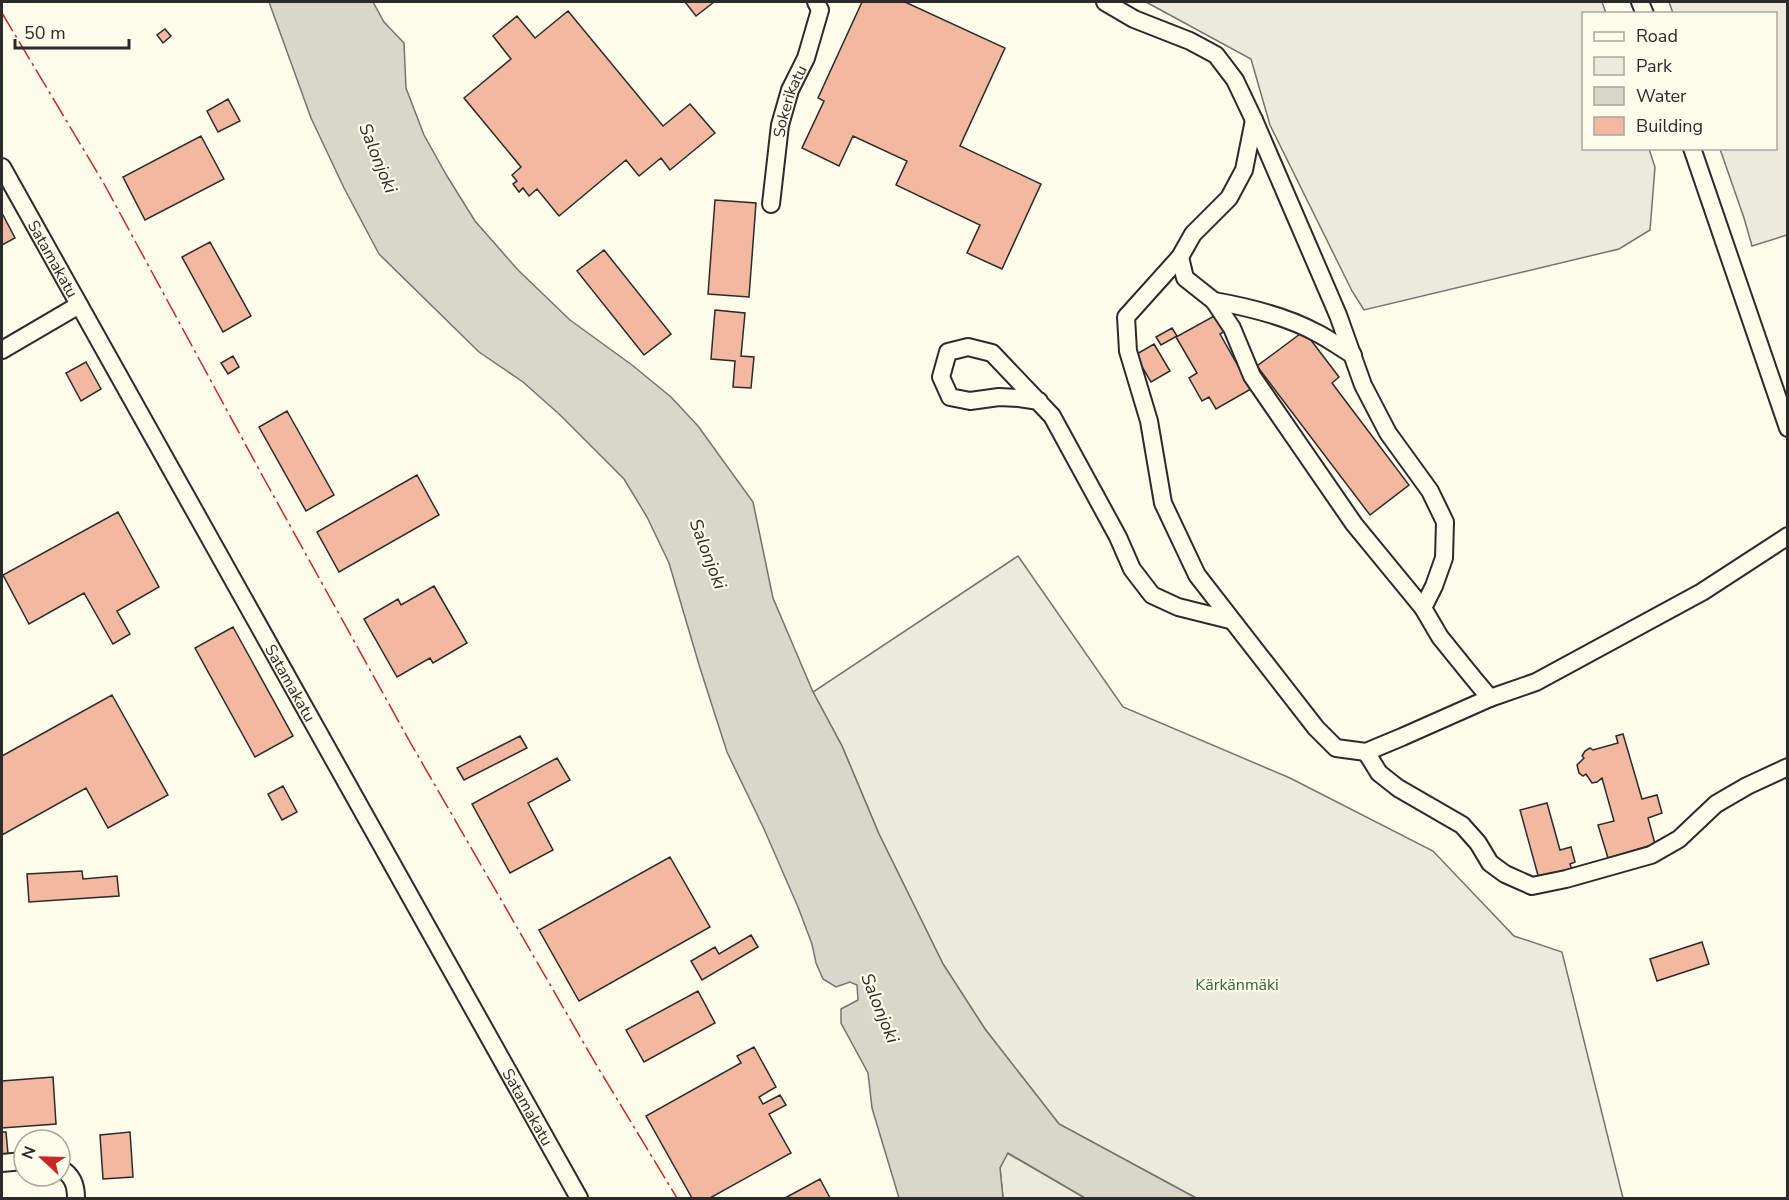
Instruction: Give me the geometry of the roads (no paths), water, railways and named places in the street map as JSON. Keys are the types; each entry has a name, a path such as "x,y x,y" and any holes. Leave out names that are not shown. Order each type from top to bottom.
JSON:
{"street":[{"name":"Sokerikatu","path":"771,204 780,125 790,90 806,58 820,10 816,2"},
{"path":"1105,2 1134,20 1191,41 1216,55 1235,80 1338,315 1363,385 1388,434 1430,491 1445,522 1444,558 1423,608"},
{"path":"1254,120 1244,170 1229,198 1193,234 1180,257 1126,317 1128,351 1149,421 1163,504 1197,575 1316,728 1336,748 1366,752 1490,698 1536,682 1702,592 1788,536"},
{"path":"1693,150 1788,428"},
{"name":"Satamakatu","path":"2,167 579,1198"},
{"path":"1180,257 1185,278 1214,301 1233,328 1252,376 1354,524 1423,608 1440,637 1490,698"},
{"path":"1214,301 1273,315 1316,332 1353,355"},
{"path":"2,350 79,305"},
{"path":"1039,401 999,398 970,401 950,397 941,377 948,352 968,347 992,353 1039,401 1052,416 1118,537 1132,569 1152,595 1178,607 1230,620"},
{"path":"1366,752 1379,773 1398,788 1462,825 1478,843 1490,863 1505,874 1532,886 1651,855 1679,839 1716,804 1747,786 1788,767"},
{"path":"72,1180 76,1189 76,1198"}],"water":[{"name":"Salonjoki","path":"269,2 373,2 384,22 404,43 406,88 424,135 475,221 518,270 570,320 632,365 671,397 698,426 753,502 773,598 813,692 842,746 879,834 943,964 985,1029 1059,1124 1196,1198 1085,1198 1008,1153 1000,1168 1003,1198 899,1198 872,1108 868,1073 841,1023 841,1009 858,1000 857,985 850,982 836,987 823,979 798,907 727,752 669,563 647,517 624,479 559,414 523,382 479,352 379,254 311,118"}],"park label":[{"name":"Kärkänmäki","path":"1237,984"}]}
